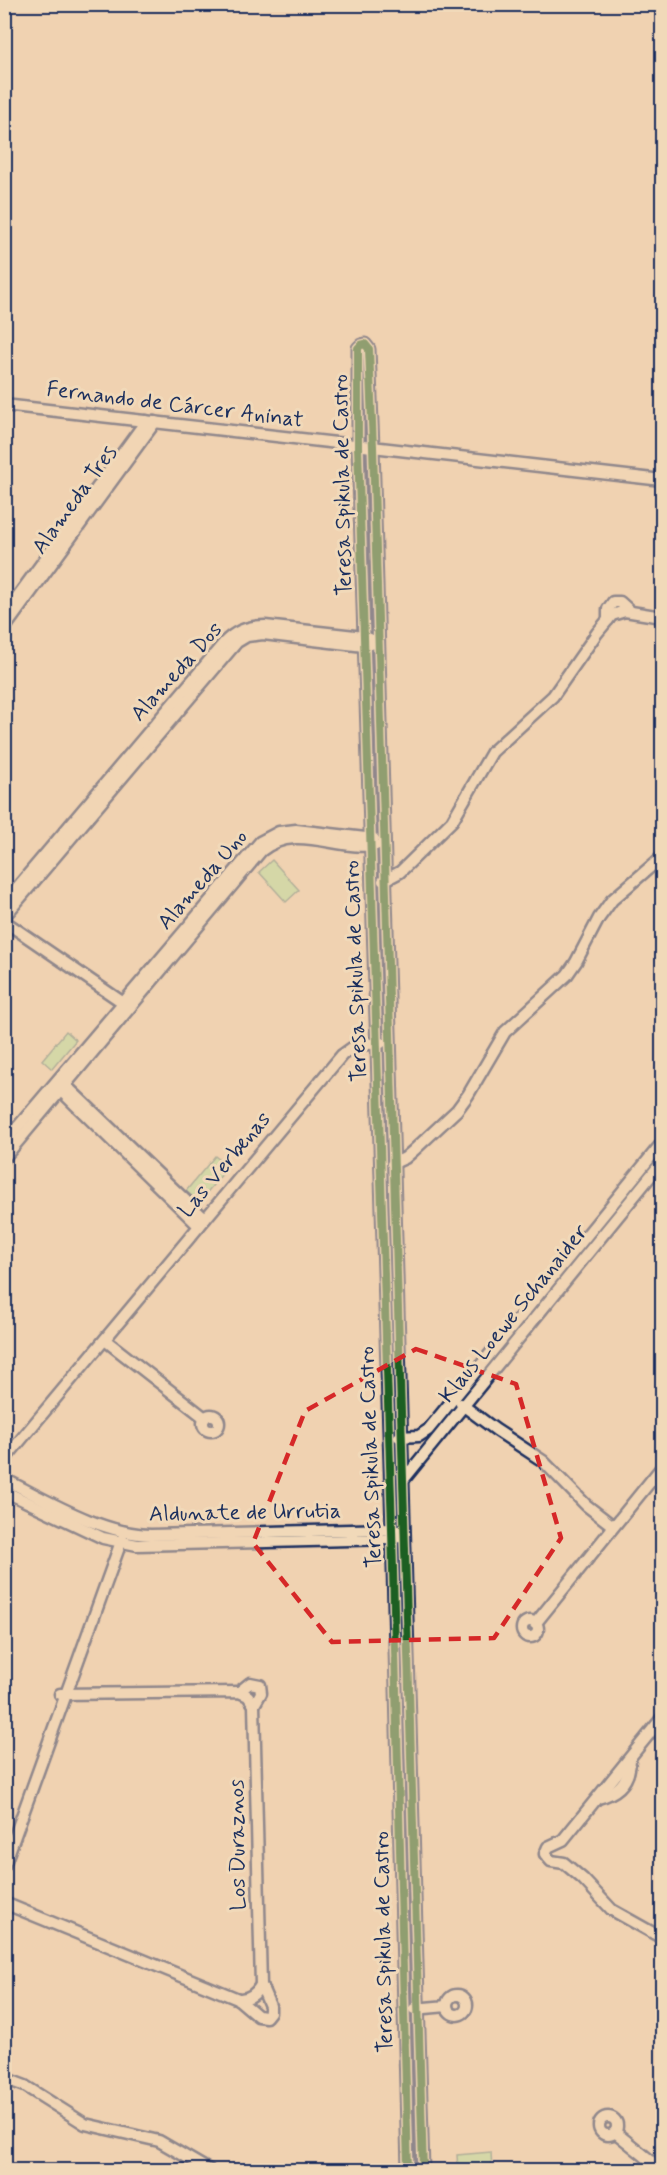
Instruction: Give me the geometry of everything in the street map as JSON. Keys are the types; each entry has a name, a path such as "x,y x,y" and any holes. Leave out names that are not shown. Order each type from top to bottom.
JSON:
{"street":[{"name":"Teresa Spikula de Castro","path":"408,2170 392,1534 358,446 358,348 365,344 369,349 373,447 390,1042 405,1437 423,2170"},
{"name":"Fernando de Cárcer Aninat","path":"4,405 663,480"},
{"name":"Alameda Tres","path":"4,615 151,422"},
{"name":"Alameda Tres","path":"4,629 151,422"},
{"path":"371,882 387,880 400,872 452,822 492,752 554,696 608,620 608,609 613,602 620,602 630,611 663,617"},
{"name":"Alameda Dos","path":"4,903 233,635 251,627 266,626 379,643"},
{"name":"Alameda Dos","path":"4,919 237,642 247,636 262,634 364,641"},
{"name":"Alameda Uno","path":"4,1143 59,1085 127,1005 249,852 266,838 279,832 296,830 385,843"},
{"path":"380,1166 396,1164 461,1106 505,1032 567,975 599,918 612,900 663,857"},
{"path":"4,919 127,1005"},
{"name":"Las Verbenas","path":"4,1460 346,1052 356,1045 390,1042"},
{"path":"59,1085 202,1222"},
{"name":"Alameda Uno","path":"4,1158 59,1085"},
{"name":"Klaus Loewe Schanaider","path":"389,1437 419,1436 425,1433 663,1143"},
{"path":"650,1158 662,1165"},
{"name":"Klaus Loewe Schanaider","path":"406,1478 662,1165"},
{"path":"105,1340 205,1418"},
{"path":"453,1398 543,1461 586,1505 614,1526"},
{"path":"535,1624 663,1467"},
{"path":"390,1480 406,1478"},
{"name":"Aldunate de Urrutia","path":"4,1479 120,1537"},
{"name":"Aldunate de Urrutia","path":"4,1491 93,1534 120,1537 407,1533"},
{"path":"4,1866 120,1537"},
{"name":"Los Duraznos","path":"4,1903 238,1999 258,2016 263,2018 268,2016 270,2006 261,1985 254,1705 262,1691 260,1685 250,1683 238,1692 64,1694"},
{"path":"238,1692 248,1696 254,1705"},
{"path":"4,1847 64,1694"},
{"path":"663,1718 630,1759 628,1773 621,1786 613,1793 598,1798 563,1840 548,1847 545,1854 551,1861 564,1863 583,1879 612,1910 663,1938"},
{"name":"Teresa Spikula de Castro","path":"399,1812 414,1812"},
{"path":"563,1840 561,1852 564,1863"},
{"path":"238,1999 246,1999 253,1995 261,1985"},
{"path":"404,2010 447,2006"},
{"path":"4,2078 26,2086 85,2124 159,2141 209,2170"},
{"path":"615,2132 663,2170"}],"highlighted area":[{"path":"416,1349 516,1384 561,1538 494,1638 332,1642 253,1543 305,1411"}],"green space":[{"path":"272,860 299,890 286,902 259,872"},
{"path":"66,1031 76,1040 52,1069 42,1060"},
{"path":"215,1156 228,1167 199,1202 186,1191"},
{"path":"491,2152 492,2170 458,2170 457,2155"}],"cycle path":[{"path":"408,2170 392,1529 358,446 358,348 365,344 369,349 373,447 423,2170"}]}
